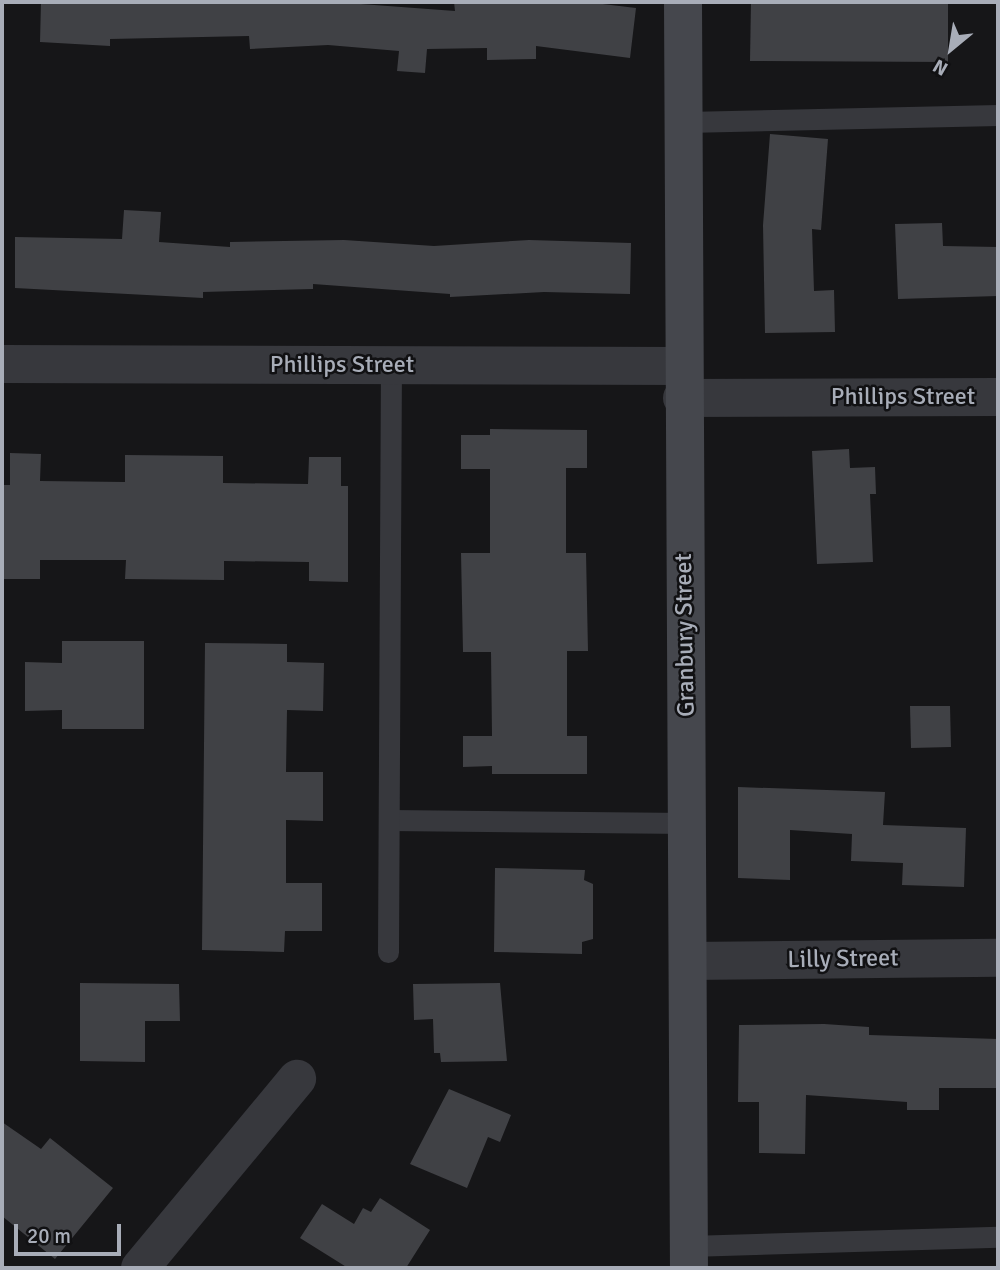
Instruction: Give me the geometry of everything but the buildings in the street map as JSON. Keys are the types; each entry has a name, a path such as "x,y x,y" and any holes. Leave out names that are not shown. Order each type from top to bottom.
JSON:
{"street":[{"name":"Granbury Street","path":"683,2 686,122 682,382 689,1257"},
{"name":"Phillips Street","path":"2,364 391,365 998,397"},
{"name":"Lilly Street","path":"688,961 998,958"},
{"path":"140,1268 297,1079"}],"lane":[{"path":"686,122 998,115"},
{"path":"388,952 391,365"},
{"path":"389,820 687,823"},
{"path":"689,1257 998,1237"}]}
